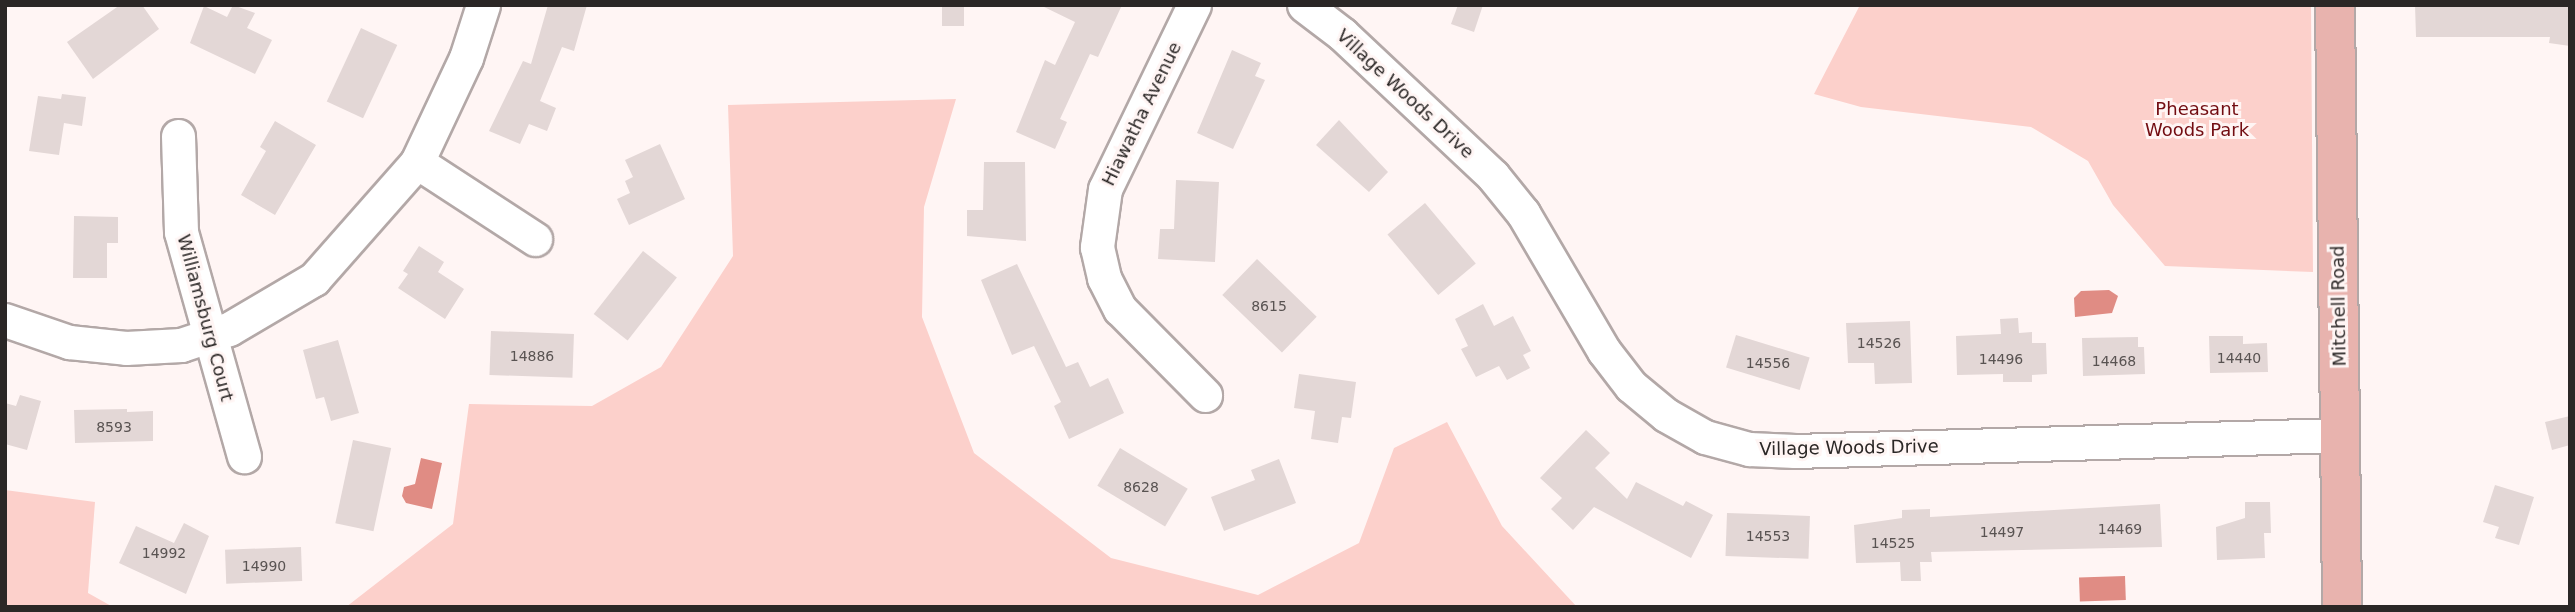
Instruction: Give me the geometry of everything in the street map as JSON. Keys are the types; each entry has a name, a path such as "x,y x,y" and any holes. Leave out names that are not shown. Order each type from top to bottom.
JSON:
{"main road":[{"name":"Mitchell Road","path":"2335,5 2342,607"}],"street":[{"path":"5,320 69,342 126,348 181,345 208,336 273,306 314,279 417,162 466,58 483,5"},
{"name":"Hiawatha Avenue","path":"1194,5 1105,188 1097,247 1104,278 1120,309 1205,395"},
{"name":"Village Woods Drive","path":"1304,5 1342,34 1493,176 1523,213 1604,351 1631,386 1666,415 1705,437 1749,449 1795,451 2341,435"},
{"name":"Williamsburg Court","path":"178,136 181,232 208,336 244,456"},
{"path":"417,162 535,239"}],"green space":[{"name":"Pheasant Woods Park","path":"1860,5 2311,5 2313,272 2165,266 2113,205 2088,161 2031,127 1861,107 1814,94"},
{"path":"956,99 924,207 922,317 974,453 1111,558 1258,595 1359,543 1394,448 1447,422 1502,526 1577,607 346,607 453,524 469,404 592,406 661,367 733,256 728,105"},
{"path":"5,490 95,502 88,593 113,607 5,607"}],"shaded area":[{"path":"2109,290 2118,296 2112,313 2075,317 2074,298 2081,291"},
{"path":"421,458 442,463 432,509 406,503 402,496 404,487 415,484"},
{"path":"2125,576 2126,600 2080,602 2079,578"}],"building":[{"path":"120,5 142,5 159,29 93,79 67,42"},
{"path":"233,5 255,13 247,28 272,40 255,74 190,43 204,6 227,17"},
{"path":"548,5 587,5 574,51 562,47 540,101 556,108 547,131 529,124 520,144 489,131 523,61 531,64"},
{"path":"942,5 964,5 964,26 942,26"},
{"path":"1040,5 1122,5 1098,57 1090,54 1060,119 1067,122 1055,149 1016,132 1045,60 1055,65 1075,22"},
{"path":"1458,5 1483,5 1474,32 1451,24"},
{"path":"2415,5 2570,5 2570,46 2549,43 2550,37 2416,37"},
{"path":"361,28 397,45 363,118 327,101"},
{"path":"1232,50 1261,63 1255,76 1265,80 1233,149 1197,133"},
{"path":"62,94 86,97 82,126 64,123 59,155 29,151 38,96 61,99"},
{"path":"1339,120 1388,172 1369,192 1316,145"},
{"path":"275,121 316,145 275,215 241,195 266,151 260,147"},
{"path":"660,144 685,199 629,225 617,199 630,193 625,181 633,177 625,160"},
{"path":"984,162 1025,162 1026,241 967,236 967,210 983,210"},
{"path":"1176,180 1219,182 1215,262 1158,259 1160,229 1174,229"},
{"path":"1425,203 1476,264 1438,295 1387,234"},
{"path":"74,216 118,217 118,243 107,243 107,278 73,278"},
{"path":"419,246 444,262 438,272 464,289 445,319 398,288 408,274 403,271"},
{"path":"643,251 677,277 628,341 594,314"},
{"path":"1257,259 1317,317 1282,353 1222,295"},
{"path":"1017,264 1066,367 1078,362 1090,387 1108,378 1124,413 1069,439 1054,406 1061,402 1034,346 1012,355 981,280"},
{"path":"1483,304 1494,326 1513,316 1531,351 1523,355 1530,368 1507,380 1499,366 1476,377 1461,349 1468,346 1455,319"},
{"path":"2018,318 2019,333 2032,332 2032,343 2046,343 2047,374 2032,375 2032,382 2003,382 2003,374 1957,375 1956,336 2001,334 2000,319"},
{"path":"1910,321 1912,383 1875,384 1874,363 1848,363 1846,323"},
{"path":"491,331 574,334 572,378 489,375"},
{"path":"1736,335 1810,358 1800,390 1726,368"},
{"path":"2209,336 2243,336 2243,344 2267,343 2268,372 2210,373"},
{"path":"2138,337 2138,347 2144,347 2145,374 2083,376 2082,338"},
{"path":"338,340 359,413 331,421 324,397 316,399 303,350"},
{"path":"1299,374 1356,382 1351,418 1342,417 1338,443 1311,439 1315,411 1294,408"},
{"path":"20,395 41,401 27,450 5,444 5,403 16,406"},
{"path":"127,409 127,412 153,411 153,441 75,443 74,410"},
{"path":"2570,416 2570,445 2552,450 2545,422"},
{"path":"1586,430 1610,453 1595,468 1627,499 1636,482 1683,506 1686,501 1713,515 1691,558 1594,507 1573,530 1551,509 1562,498 1540,478"},
{"path":"353,440 391,448 373,531 335,523"},
{"path":"1120,448 1188,489 1165,526 1097,486"},
{"path":"1279,459 1296,503 1224,531 1211,497 1255,480 1251,470"},
{"path":"2495,485 2534,497 2519,545 2495,538 2499,527 2483,522"},
{"path":"2245,502 2270,502 2271,533 2264,533 2265,558 2217,560 2216,527 2245,518"},
{"path":"2160,504 2162,547 1931,552 1932,562 1920,562 1921,581 1901,581 1900,562 1856,563 1854,525 1902,518 1902,510 1930,509 1930,517"},
{"path":"1727,513 1810,516 1808,559 1725,556"},
{"path":"184,523 209,536 186,594 119,563 136,526 174,543"},
{"path":"301,547 302,581 226,584 225,550"}]}
